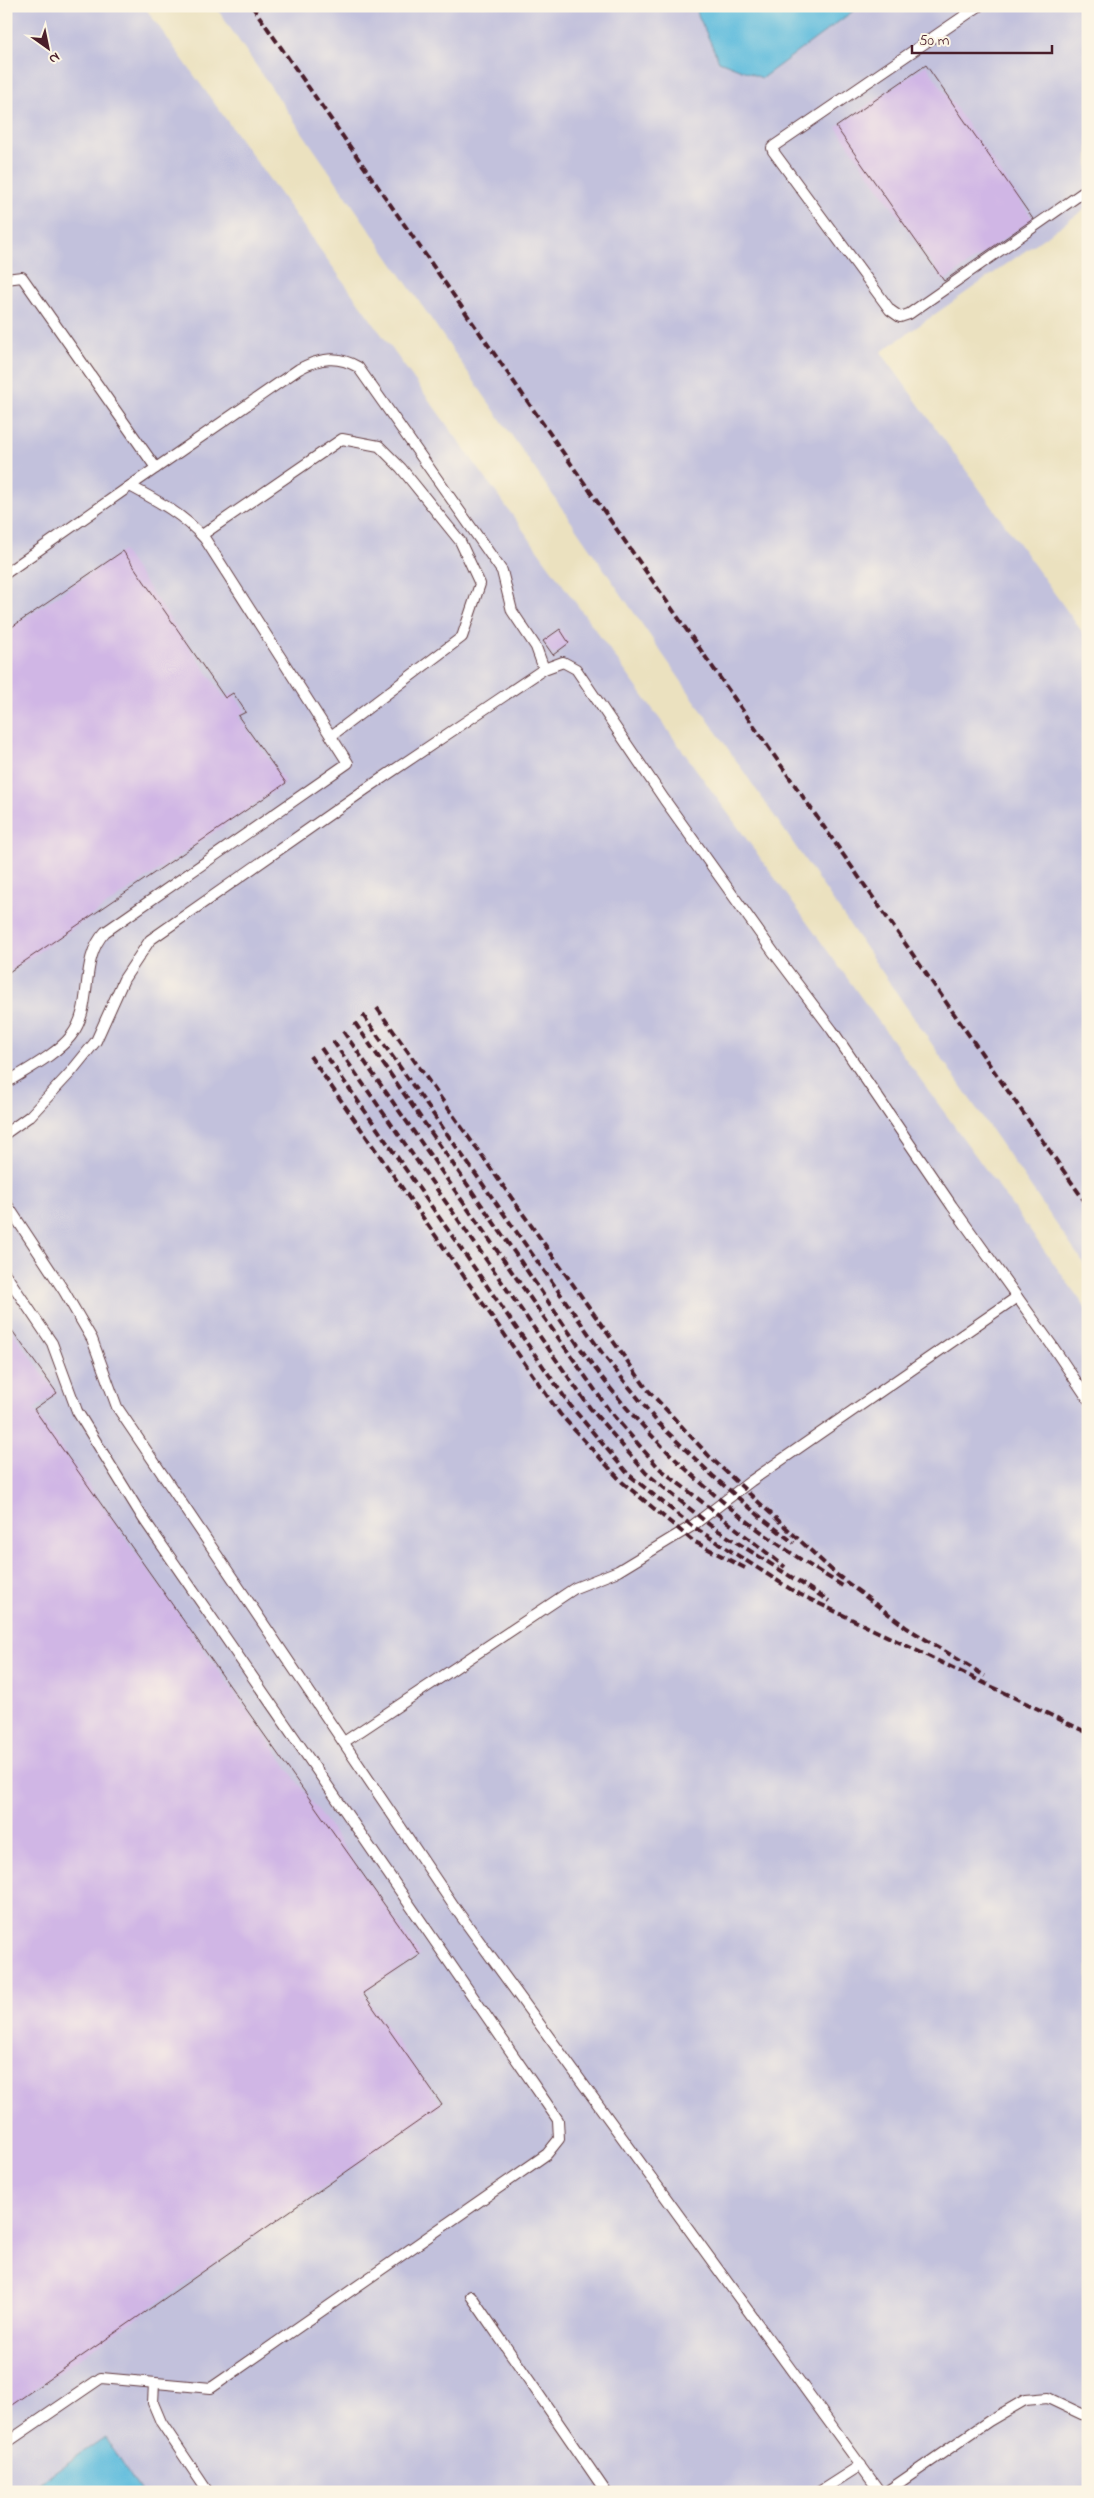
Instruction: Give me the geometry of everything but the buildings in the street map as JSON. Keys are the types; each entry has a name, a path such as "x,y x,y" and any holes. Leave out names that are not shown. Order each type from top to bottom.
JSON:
{"lane":[{"path":"979,6 774,146 772,148 773,152 890,310 900,317 909,314 1088,189"},
{"path":"6,279 22,277 156,468"},
{"path":"6,573 299,368 314,361 331,358 345,360 358,367 502,571 512,611 536,647 544,670"},
{"path":"202,535 342,439 379,446 401,468 460,541 480,584 462,637 331,736"},
{"path":"6,1083 72,1036 82,1011 92,951 105,932 348,763 202,535 191,523 165,505 130,486"},
{"path":"6,1133 30,1116 70,1073 96,1041 124,979 150,940 366,789 544,670 562,662 576,669 774,953 832,1030 902,1134 1088,1399"},
{"path":"6,1203 64,1291 92,1339 117,1407 458,1912 880,2492"},
{"path":"6,1275 52,1343 77,1412 143,1518 558,2120 559,2139 548,2154 211,2388 100,2378 6,2443"},
{"path":"344,1742 574,1588 618,1570 692,1526 751,1481 1017,1297"},
{"path":"471,2296 606,2492"},
{"path":"154,2383 153,2403 161,2422 208,2492"},
{"path":"886,2492 989,2421 1025,2400 1048,2398 1088,2417"},
{"path":"819,2492 861,2464"}],"shaded area":[{"path":"6,6 144,6 1088,1311 1088,2492 6,2492"},
{"path":"215,6 1088,6 1088,207 881,352 1088,640 1088,1270"}],"water":[{"path":"694,6 860,6 762,78 719,61"},
{"path":"105,2437 141,2492 25,2492"}],"railway":[{"path":"252,6 1088,1206"},
{"path":"377,1008 647,1389 710,1457 837,1575 907,1628 985,1676"},
{"path":"363,1015 605,1357 658,1423 713,1476 794,1543"},
{"path":"355,1023 578,1345 640,1423 687,1470 735,1512 787,1550 843,1586"},
{"path":"343,1031 611,1413 659,1468 785,1567"},
{"path":"333,1041 590,1408 646,1473 711,1526 829,1601"},
{"path":"321,1048 570,1405 628,1474 692,1526 795,1592 1088,1733"},
{"path":"310,1056 560,1414 622,1482 693,1541 745,1568"}]}
